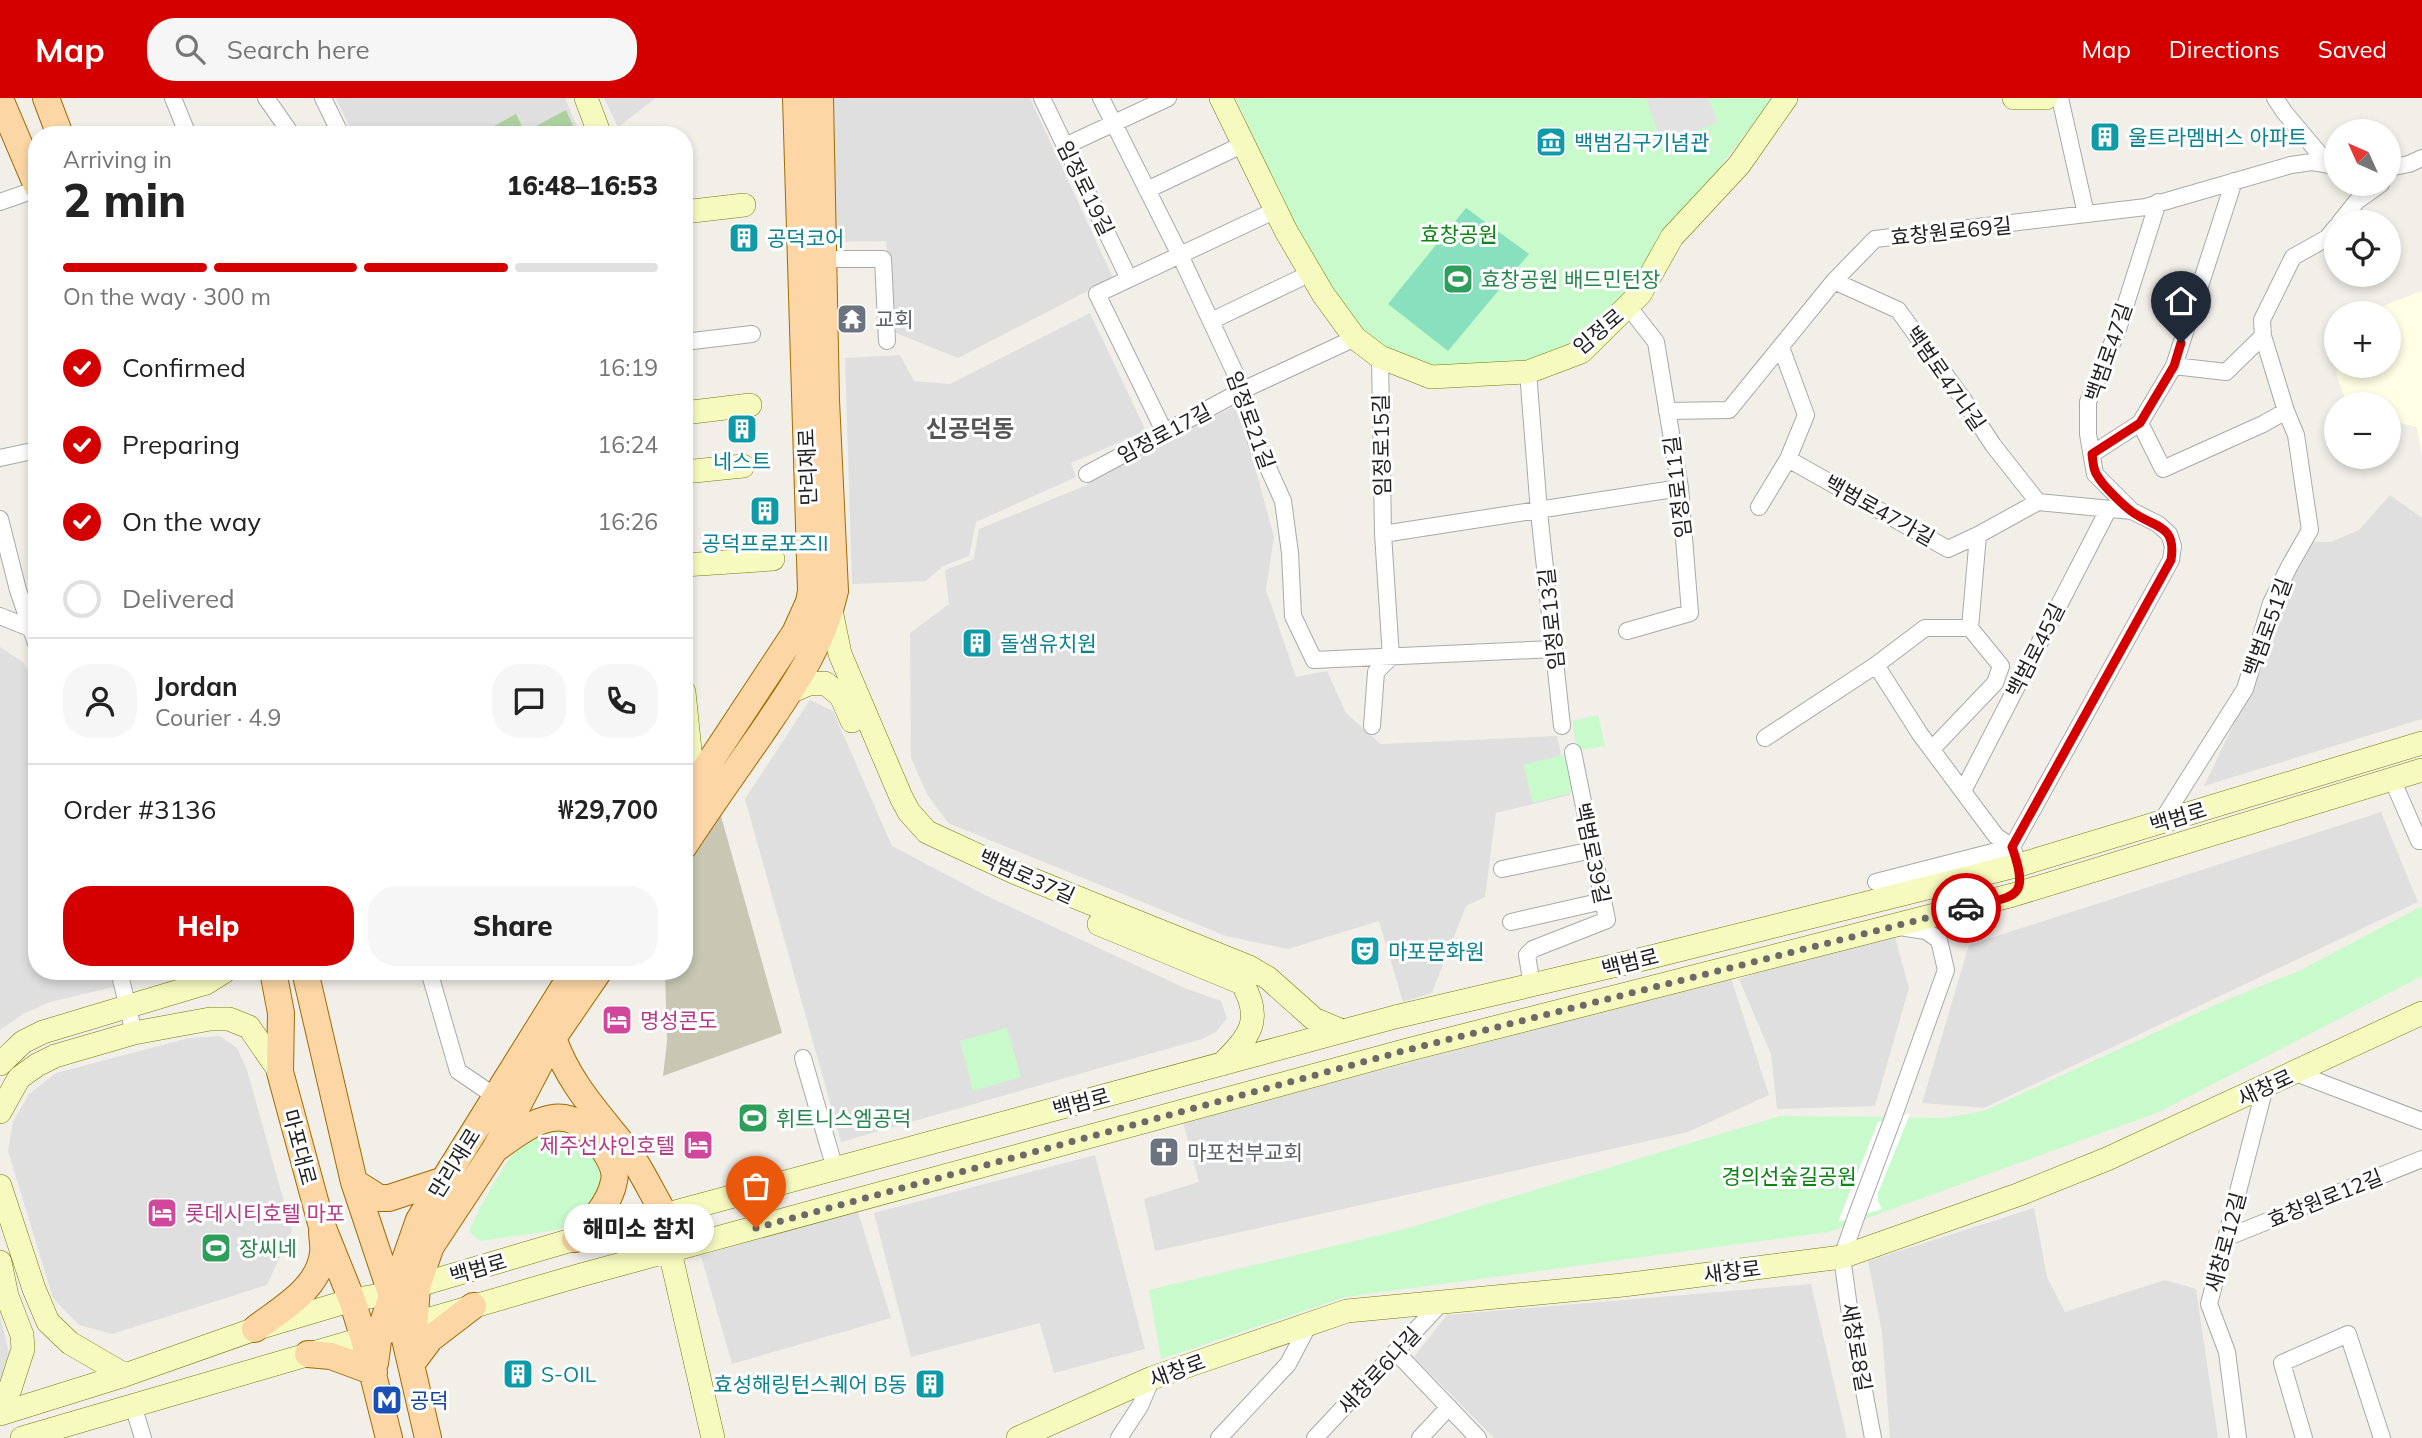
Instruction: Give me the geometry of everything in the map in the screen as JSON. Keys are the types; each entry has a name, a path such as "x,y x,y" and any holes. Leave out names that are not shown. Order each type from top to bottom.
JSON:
{"main road":[{"path":"46,98 57,126"},
{"path":"586,98 597,126"},
{"name":"만리재로","path":"693,787 795,633 823,572 826,400 823,259 796,98"},
{"name":"만리재로","path":"693,833 802,676 819,643 835,591 823,572 811,193 820,98"},
{"name":"임정로","path":"1221,98 1276,210 1311,273 1355,338 1380,357 1431,377 1528,372 1581,352 1640,294 1672,237 1739,166 1786,98"},
{"path":"2014,98 2046,98"},
{"path":"0,99 28,166"},
{"path":"693,211 744,205"},
{"path":"693,412 750,405"},
{"path":"693,471 743,466"},
{"path":"693,564 773,559"},
{"name":"백범로37길","path":"831,610 840,654 851,683 901,797 909,812 928,832 1016,873 1248,967 1269,978 1314,1019 1342,1031"},
{"name":"백범로37길","path":"790,692 809,684 825,682 841,696 898,822 919,843 989,878 1242,983 1251,999 1253,1019 1245,1041 1222,1064"},
{"name":"백범로","path":"0,1414 125,1375 255,1329 352,1300 392,1293 575,1239 1342,1031 1532,986 2016,856 2161,822 2422,743"},
{"path":"693,761 704,769"},
{"name":"백범로","path":"22,1438 473,1306 1407,1050 1974,906 2422,770"},
{"path":"2013,895 2021,885 2022,876 2016,856"},
{"path":"0,1064 23,1042 43,1032 206,984 212,980"},
{"name":"마포대로","path":"275,980 281,1013 280,1072 321,1223 352,1300 390,1331 412,1363 428,1438"},
{"name":"마포대로","path":"307,980 354,1182 392,1293 390,1331 374,1372 389,1438"},
{"name":"만리재로","path":"392,1293 419,1220 568,980"},
{"name":"만리재로","path":"390,1331 417,1286 431,1247 495,1149 553,1038 593,980"},
{"name":"새창로","path":"1018,1438 1152,1378 1347,1311 1623,1285 1842,1256 2020,1194 2107,1159 2422,1013"},
{"path":"1395,1017 1416,1023 1419,1037 1407,1050"},
{"path":"0,1112 19,1078 55,1056 134,1034 210,1019 229,1019 249,1027 280,1072"},
{"path":"553,1038 562,1063 631,1156 664,1215"},
{"path":"495,1149 542,1119 556,1116 585,1128 599,1143 610,1160 615,1179 597,1216 575,1239"},
{"path":"1020,1119 1041,1125 1043,1139 1032,1153"},
{"path":"354,1182 379,1198 389,1198 444,1180"},
{"path":"0,1186 34,1289 48,1322 70,1343 125,1375"},
{"path":"255,1329 303,1293 317,1272 323,1253 321,1223"},
{"path":"670,1252 713,1438"},
{"path":"0,1262 7,1296 22,1335 23,1349 10,1389 0,1408"},
{"path":"412,1363 430,1339 473,1306"},
{"path":"308,1354 331,1356 374,1372"}],"street":[{"path":"173,98 184,126"},
{"path":"266,98 286,126"},
{"path":"323,98 337,126"},
{"name":"임정로19길","path":"1042,98 1129,279"},
{"name":"임정로21길","path":"1101,98 1180,255 1243,390 1256,440 1283,501 1290,553 1293,616 1314,660 1391,657"},
{"path":"1065,146 1168,98"},
{"path":"2060,98 2086,214"},
{"name":"효창원로69길","path":"2276,98 2285,113 2324,156"},
{"path":"1147,190 1244,144"},
{"name":"효창원로69길","path":"1667,411 1729,410 1834,281 1875,239 2146,207 2291,165 2312,162 2324,164"},
{"path":"2092,454 2140,423 2174,366 2234,181"},
{"path":"0,202 28,191"},
{"path":"2350,210 2364,196"},
{"name":"백범로47길","path":"2016,856 2171,560 2173,546 2169,534 2158,524 2132,512 2095,474 2088,434 2088,402 2118,329 2158,202"},
{"path":"1165,433 1097,294 1276,210"},
{"path":"2174,366 2226,372 2263,336 2262,320 2293,257 2324,240"},
{"path":"823,259 883,258 887,341"},
{"path":"1211,321 1311,273"},
{"name":"백범로47나길","path":"1834,281 1898,310 1993,445 2038,502"},
{"name":"임정로11길","path":"1627,631 1690,613 1680,488 1657,342 1628,306"},
{"path":"693,341 752,334"},
{"name":"백범로51길","path":"2161,822 2245,689 2271,603 2310,530 2296,435 2263,336"},
{"name":"임정로17길","path":"1087,474 1243,390 1355,338"},
{"path":"1759,507 1788,458 1806,415 1781,347"},
{"name":"임정로15길","path":"1380,357 1383,534 1391,657"},
{"name":"임정로13길","path":"1528,372 1539,512 1562,726"},
{"path":"2140,423 2163,469 2286,411"},
{"path":"0,458 28,452"},
{"name":"백범로47가길","path":"1788,458 1948,549 1978,536 2038,502"},
{"path":"1383,534 1539,512 1680,488"},
{"path":"2038,502 2132,512"},
{"name":"백범로45길","path":"1963,791 2108,510"},
{"path":"0,519 18,590 28,614"},
{"path":"1765,738 1876,665 1925,628 1970,628 1978,536"},
{"path":"0,616 28,626"},
{"name":"백범로45길","path":"1932,750 1996,683 2001,666 1970,628"},
{"path":"1372,726 1376,672 1391,657 1554,649"},
{"path":"1876,665 1920,734 1996,836 2016,856"},
{"name":"백범로39길","path":"1532,986 1527,956 1533,949 1607,919 1573,752"},
{"path":"2392,779 2419,841"},
{"path":"1502,869 1593,850"},
{"path":"1876,882 2016,856"},
{"path":"1511,922 1603,901"},
{"name":"백범로","path":"1895,926 1926,931 1939,940 1954,919 1974,906"},
{"path":"1842,1256 1946,970 1939,940"},
{"path":"121,980 134,1034"},
{"path":"432,980 458,1071 496,1097"},
{"path":"803,1058 835,1169"},
{"path":"2296,1073 2422,1121"},
{"name":"새창로12길","path":"2238,1438 2227,1352 2209,1304 2265,1087"},
{"name":"효창원로12길","path":"2228,1237 2422,1159"},
{"name":"새창로8길","path":"1842,1256 1851,1322 1873,1438"},
{"name":"새창로6나길","path":"1315,1438 1442,1302"},
{"path":"1219,1438 1288,1364 1309,1324"},
{"path":"2304,1438 2282,1363 2348,1334 2382,1438"},
{"path":"1396,1352 1478,1438"},
{"path":"1119,1438 1140,1406 1152,1378"},
{"path":"133,1405 143,1438"},
{"path":"1420,1438 1449,1407"}],"shaded area":[{"path":"336,98 565,98 577,126 349,126"},
{"path":"604,98 656,98 619,126"},
{"path":"817,98 1030,98 1113,278 958,358 896,333 886,241 823,242"},
{"path":"1646,98 1708,98 1718,123 1661,142"},
{"path":"2422,291 2422,455 2417,427 2401,423 2401,392 2343,392 2337,378 2401,378 2401,301 2396,301"},
{"path":"1090,313 1146,431 1071,463 1076,477 976,522 969,556 943,566 926,581 852,584 845,358 900,355 914,381 950,384"},
{"path":"1238,405 1274,537 1266,590 1296,677 1327,671 1346,713 1381,744 1557,736 1570,795 1496,813 1485,897 1466,906 1432,993 1403,1002 1379,921 1288,949 1226,936 948,823 927,794 911,758 910,633 949,604 945,570 974,559 979,529 1087,485 1095,475"},
{"path":"2390,495 2422,518 2422,719 2204,786 2267,655 2279,604 2311,542 2331,542 2359,530"},
{"path":"0,647 23,662 28,671 28,980 112,980 114,987 50,1002 23,1014 0,1030"},
{"path":"810,700 833,711 892,846 987,896 1187,989 1221,1001 1227,1018 1216,1032 1202,1039 841,1142 745,799"},
{"path":"719,809 782,1033 663,1076 667,1041 665,980 693,980 693,848"},
{"path":"2381,812 2418,902 1984,1108 1922,1103 1969,945"},
{"path":"1893,930 1909,988 1875,1106 1777,1109 1771,1054 1739,979"},
{"path":"1731,978 1769,1095 1688,1132 1155,1251 1144,1199 1199,1182 1183,1122"},
{"path":"220,1036 237,1048 247,1070 292,1230 267,1285 112,1334 79,1325 53,1298 8,1151 13,1122 29,1094 56,1073 189,1038"},
{"path":"1095,1155 1145,1349 1054,1373 1040,1323 911,1357 874,1213"},
{"path":"2034,1208 2047,1277 2065,1312 2165,1280 2196,1289 2218,1438 1890,1438 1882,1332 1868,1261"},
{"path":"857,1209 891,1318 732,1364 701,1256"},
{"path":"1811,1284 1847,1438 1494,1438 1414,1357 1447,1315"},
{"path":"0,1316 9,1353 8,1371 0,1380"}],"green space":[{"name":"효창공원","path":"1236,98 1773,98 1668,234 1636,290 1603,324 1559,354 1486,367 1433,371 1385,352 1349,315 1293,227"},
{"path":"566,110 573,126 536,126"},
{"path":"516,114 522,126 494,126"},
{"name":"효창공원 배드민턴장","path":"1466,208 1529,254 1448,351 1388,304"},
{"path":"1598,715 1605,746 1577,751 1572,721"},
{"path":"1569,753 1577,791 1533,803 1523,765"},
{"name":"경의선숲길공원","path":"2422,906 2422,976 2159,1112 1829,1232 1345,1297 1161,1359 1149,1290 1405,1229 1780,1116 1944,1118 1984,1111 2226,1000 2299,971"},
{"path":"1007,1028 1021,1077 973,1091 960,1041"},
{"path":"552,1122 597,1149 604,1182 580,1218 557,1230 480,1241 469,1232 493,1184 517,1149"}],"pier":[{"path":"1910,1114 1878,1193 1882,1209 1838,1222 1878,1122"}],"way so far":[{"path":"756,1228 1407,1050 1966,908"}],"place":[{"name":"울트라멤버스 아파트","path":"2105,137"},
{"name":"백범김구기념관","path":"1551,142"},
{"name":"공덕코어","path":"744,238"},
{"name":"효창공원 배드민턴장","path":"1458,279"},
{"name":"교회","path":"852,319"},
{"name":"네스트","path":"742,429"},
{"name":"공덕프로포즈II","path":"765,511"},
{"name":"돌샘유치원","path":"977,643"},
{"name":"마포문화원","path":"1365,951"},
{"name":"명성콘도","path":"617,1020"},
{"name":"휘트니스엠공덕","path":"753,1118"},
{"name":"제주선샤인호텔","path":"698,1145"},
{"name":"마포천부교회","path":"1164,1152"},
{"name":"롯데시티호텔 마포","path":"162,1213"},
{"name":"해미소 참치","path":"756,1228"},
{"name":"장씨네","path":"216,1248"},
{"name":"S-OIL","path":"518,1374"},
{"name":"효성해링턴스퀘어 B동","path":"930,1384"},
{"name":"공덕","path":"387,1400"}],"district":[{"name":"신공덕동","path":"970,428"}],"route":[{"path":"1966,908 2013,895 2021,885 2022,876 2012,847 2171,560 2173,546 2169,534 2158,524 2132,512 2113,493 2095,474 2092,454 2140,423 2174,366 2181,343"}]}
